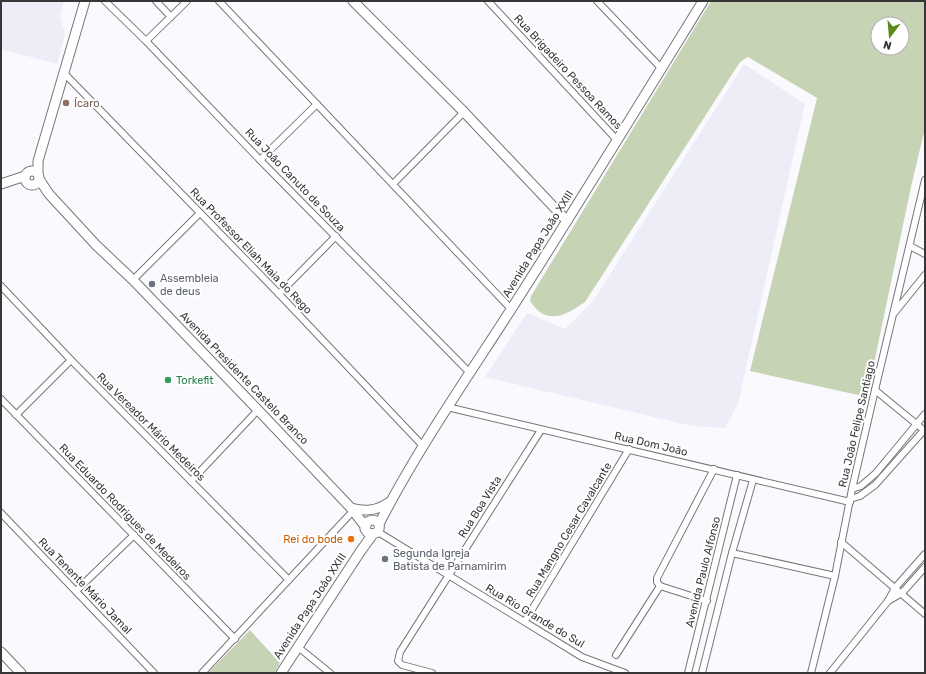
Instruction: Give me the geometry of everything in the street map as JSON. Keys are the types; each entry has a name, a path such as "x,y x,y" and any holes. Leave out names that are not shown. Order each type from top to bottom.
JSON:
{"street":[{"path":"4,184 32,178 84,1"},
{"name":"Rua João Canuto de Souza","path":"104,1 146,41 260,160 470,373"},
{"path":"156,1 171,17"},
{"path":"146,41 187,1"},
{"path":"219,1 511,309"},
{"path":"353,1 464,112 567,221"},
{"name":"Rua Brigadeiro Pessoa Ramos","path":"488,1 617,140"},
{"path":"597,1 662,69"},
{"name":"Avenida Papa João XXIII","path":"281,673 360,552 372,527 390,501 423,446 567,221 703,1"},
{"name":"Rua Professor Eliah Maia do Rego","path":"63,72 279,294 423,446"},
{"path":"260,160 318,104"},
{"path":"393,184 464,112"},
{"name":"Avenida Presidente Castelo Branco","path":"32,178 49,194 96,245 133,280 352,510 372,527"},
{"name":"Rua João Felipe Santiago","path":"811,673 835,576 852,489 925,180"},
{"path":"133,280 200,213"},
{"path":"279,294 336,236"},
{"path":"910,246 925,254"},
{"path":"893,315 925,275"},
{"name":"Rua Vereador Mário Medeiros","path":"1,286 71,360 289,580"},
{"path":"16,415 71,360"},
{"path":"850,501 875,485 925,430 875,390"},
{"name":"Rua Eduardo Rodrigues de Medeiros","path":"1,399 235,639"},
{"name":"Rua Dom João","path":"448,408 714,469 753,480 850,501"},
{"path":"190,481 258,410"},
{"path":"852,489 861,486 868,481 925,414"},
{"name":"Rua Boa Vista","path":"432,673 402,665 398,662 400,652 541,430"},
{"name":"Rua Mangno Cesar Cavalcante","path":"525,621 629,449"},
{"path":"707,602 660,586 657,582 657,578 714,469"},
{"name":"Avenida Paulo Alfonso","path":"688,673 738,476"},
{"path":"702,673 732,553 753,480"},
{"path":"202,673 235,639 352,510 370,511 377,509 390,501"},
{"name":"Rua Tenente Mário Jamal","path":"1,514 154,673"},
{"name":"Rua Rio Grande do Sul","path":"372,527 449,576 582,656 625,673"},
{"path":"76,591 134,535"},
{"path":"842,542 925,614"},
{"path":"732,553 835,576"},
{"path":"830,673 888,601 895,588 925,554"},
{"path":"888,601 902,593 925,567"},
{"path":"616,655 660,586"},
{"path":"298,647 330,673"},
{"path":"1,652 21,673"}],"shaded area":[{"path":"1,1 64,1 60,16 65,34 57,64 1,49"},
{"path":"744,64 805,104 738,404 725,428 692,426 485,377 527,313 565,329 593,301"}],"green space":[{"path":"711,1 925,1 925,128 911,187 867,397 750,371 817,98 748,57 740,62 585,302 563,314 549,316 536,309 530,301 531,296"},
{"path":"250,630 280,663 274,673 208,673"}],"place":[{"name":"Ícaro","path":"66,103"},
{"name":"Assembleia de deus","path":"152,284"},
{"name":"Torkefit","path":"168,380"},
{"name":"Rei do bode","path":"351,539"},
{"name":"Segunda Igreja Batista de Parnamirim","path":"385,559"}]}
